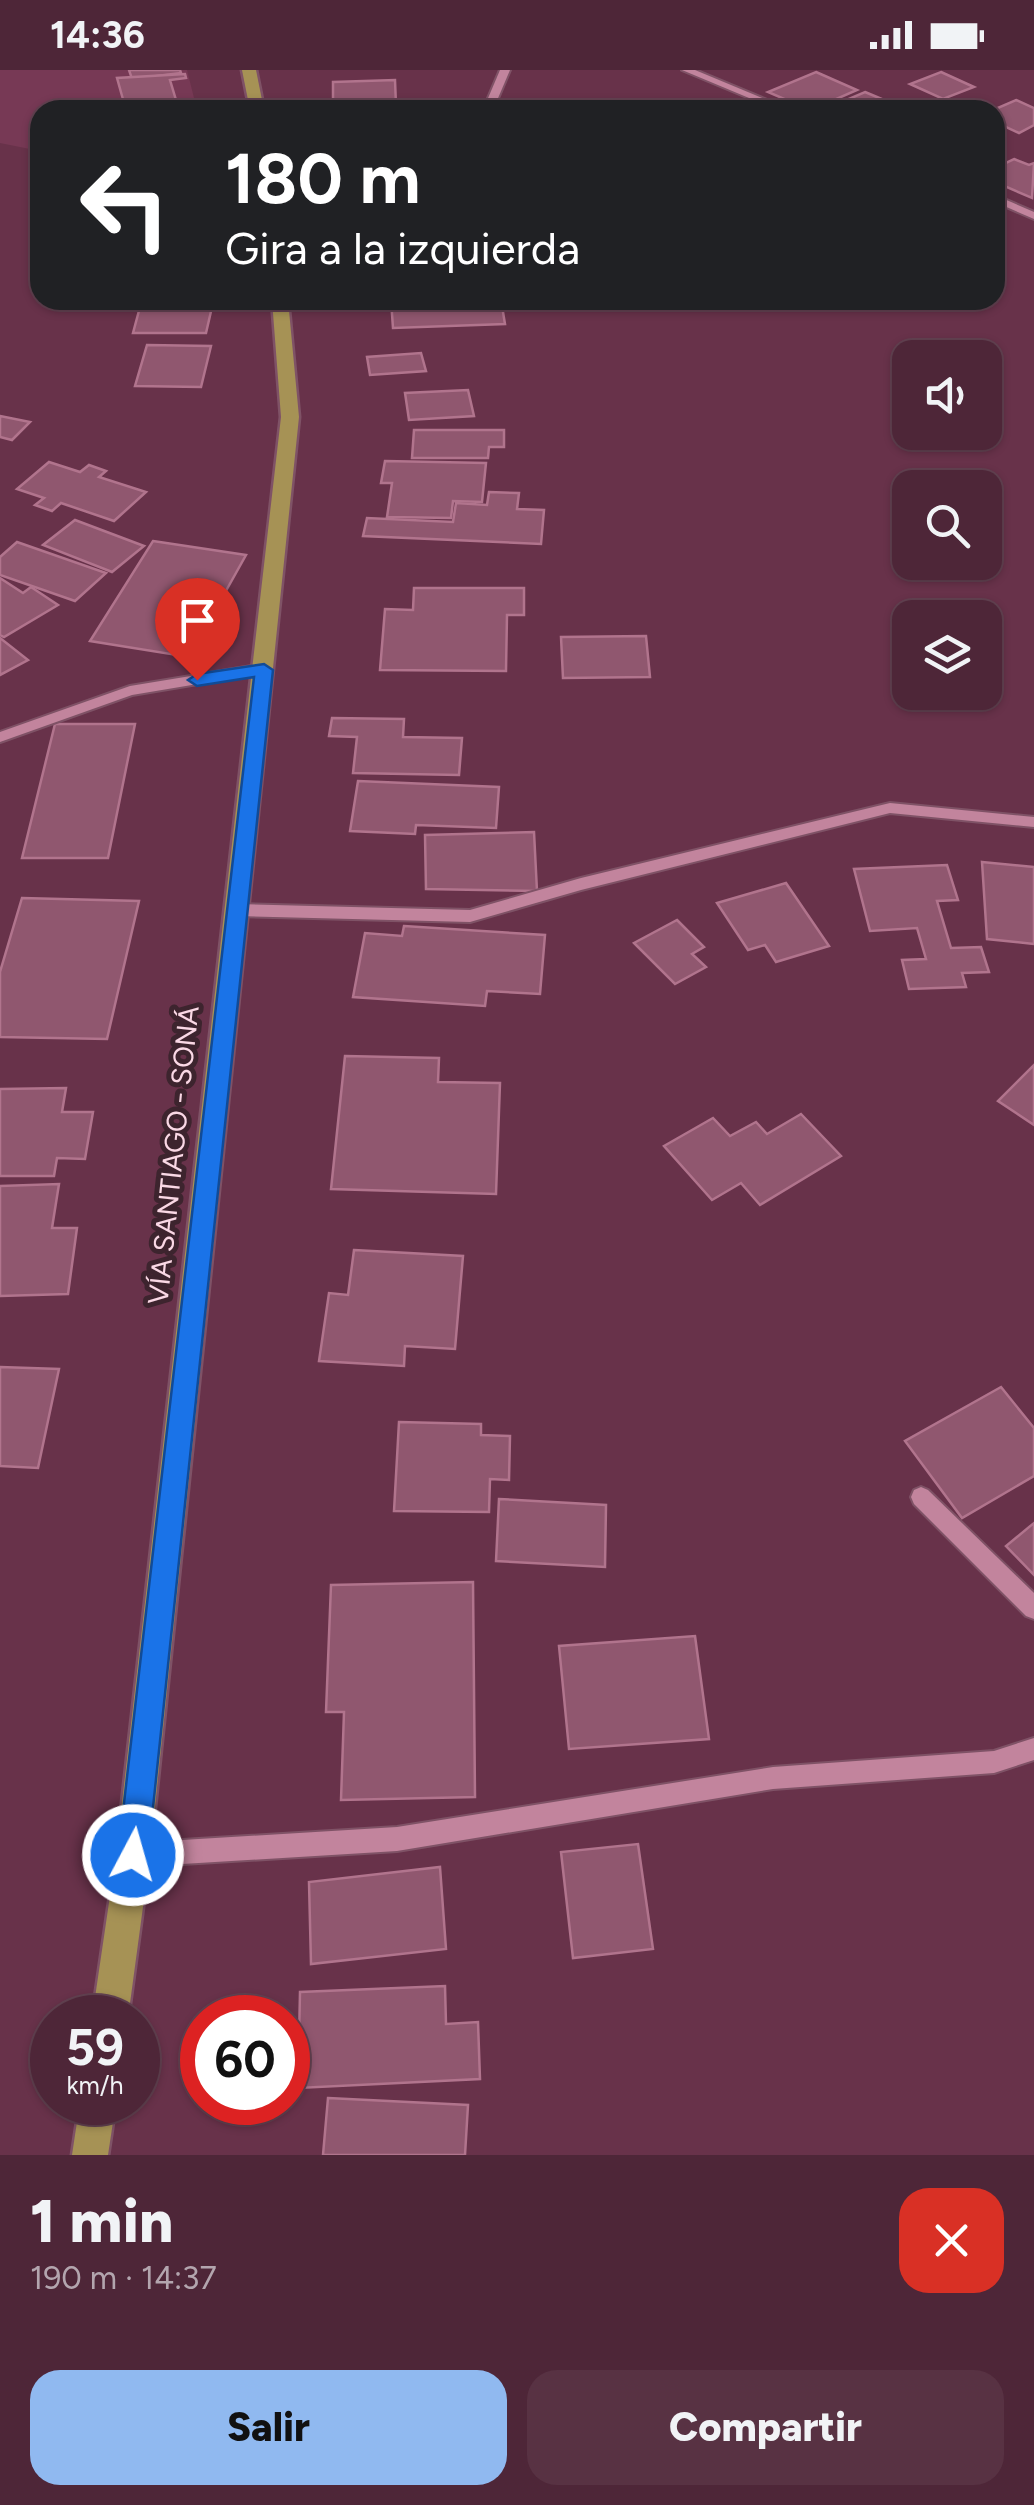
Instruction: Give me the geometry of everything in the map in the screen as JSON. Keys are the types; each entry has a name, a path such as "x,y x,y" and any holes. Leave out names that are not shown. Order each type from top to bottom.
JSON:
{"main road":[{"path":"249,70 255,100"},
{"name":"VÍA SANTIAGO - SONÁ","path":"113,1995 133,1855 290,417 281,310"},
{"path":"90,2155 95,2125"}],"street":[{"path":"492,100 505,70"},
{"path":"688,70 762,100"},
{"path":"1005,203 1034,216"},
{"path":"0,737 130,691 264,670"},
{"path":"238,910 470,916 580,884 890,808 1034,822"},
{"path":"921,1498 1034,1608"},
{"path":"133,1855 397,1839 774,1778 994,1762 1034,1748"}],"shaded area":[{"path":"0,70 187,70 194,100 30,100 30,149 0,143"}],"building":[{"path":"129,70 180,70 181,73 132,79"},
{"path":"816,72 857,90 834,100 786,100 768,92"},
{"path":"941,72 974,87 943,99 910,84"},
{"path":"185,74 186,78 170,80 176,100 123,100 117,78"},
{"path":"395,80 396,100 333,100 333,82"},
{"path":"865,92 884,100 846,100"},
{"path":"1016,100 1034,108 1034,125 1019,133 1005,127 1005,105"},
{"path":"1014,159 1034,163 1032,198 1005,186 1005,163"},
{"path":"139,310 211,310 206,333 133,333"},
{"path":"392,310 503,310 505,324 393,328"},
{"path":"147,345 211,346 201,387 135,386"},
{"path":"421,353 426,371 370,375 367,357"},
{"path":"468,390 474,416 409,420 405,393"},
{"path":"0,416 30,422 12,440 0,437"},
{"path":"414,430 504,430 504,447 489,447 488,458 412,458"},
{"path":"385,461 486,463 482,502 453,501 451,518 387,517 392,483 381,483"},
{"path":"49,462 80,472 89,465 106,471 99,477 146,492 114,521 61,503 52,511 35,505 44,498 17,489"},
{"path":"489,492 519,493 517,509 544,510 541,544 363,536 367,518 453,522 456,503 487,505"},
{"path":"75,520 144,546 112,572 43,545"},
{"path":"153,541 246,555 189,657 90,641"},
{"path":"17,542 106,573 75,601 0,575 0,557"},
{"path":"0,578 23,593 31,587 58,605 4,637 0,635"},
{"path":"414,588 524,588 524,615 507,615 506,671 380,670 385,609 413,610"},
{"path":"646,636 650,677 563,678 561,637"},
{"path":"0,638 28,660 0,675"},
{"path":"332,718 404,719 403,737 462,738 459,775 353,773 357,737 329,736"},
{"path":"55,724 135,724 108,858 22,858"},
{"path":"358,781 499,787 496,828 416,825 415,834 350,831"},
{"path":"534,832 537,891 426,889 425,835"},
{"path":"982,862 1034,867 1034,944 987,939"},
{"path":"947,865 958,900 937,901 951,948 981,947 989,972 962,973 966,987 909,989 902,960 926,959 917,928 870,931 854,869"},
{"path":"786,883 829,946 776,962 765,945 748,950 717,903"},
{"path":"22,898 139,901 107,1039 0,1037 0,972"},
{"path":"677,920 704,947 692,954 706,967 675,984 634,943"},
{"path":"404,926 545,935 540,994 487,991 485,1006 353,997 365,933 402,936"},
{"path":"345,1056 439,1058 438,1082 500,1083 496,1194 331,1189"},
{"path":"1034,1065 1034,1125 998,1101"},
{"path":"66,1088 62,1112 93,1112 85,1159 57,1158 54,1176 0,1176 0,1089"},
{"path":"801,1114 841,1156 760,1205 741,1183 712,1200 664,1146 713,1118 730,1136 756,1122 767,1134"},
{"path":"59,1184 52,1228 77,1228 68,1294 0,1296 0,1186"},
{"path":"354,1250 463,1256 455,1349 405,1346 404,1366 319,1361 329,1293 348,1295"},
{"path":"0,1367 59,1369 38,1468 0,1466"},
{"path":"1001,1387 1034,1428 1034,1476 962,1518 905,1441"},
{"path":"399,1422 481,1424 481,1435 510,1436 509,1480 490,1479 489,1512 394,1511"},
{"path":"499,1499 606,1505 605,1567 496,1561"},
{"path":"1034,1523 1034,1575 1006,1546"},
{"path":"473,1582 475,1797 341,1800 344,1712 326,1712 331,1585"},
{"path":"695,1636 709,1739 569,1749 559,1646"},
{"path":"638,1844 653,1949 573,1958 561,1852"},
{"path":"440,1867 446,1949 311,1964 309,1882"},
{"path":"445,1986 446,2024 478,2022 480,2079 310,2087 310,1995 300,1992"},
{"path":"328,2098 468,2105 465,2155 323,2155"}],"route":[{"path":"133,1855 264,670 197,680"}]}
